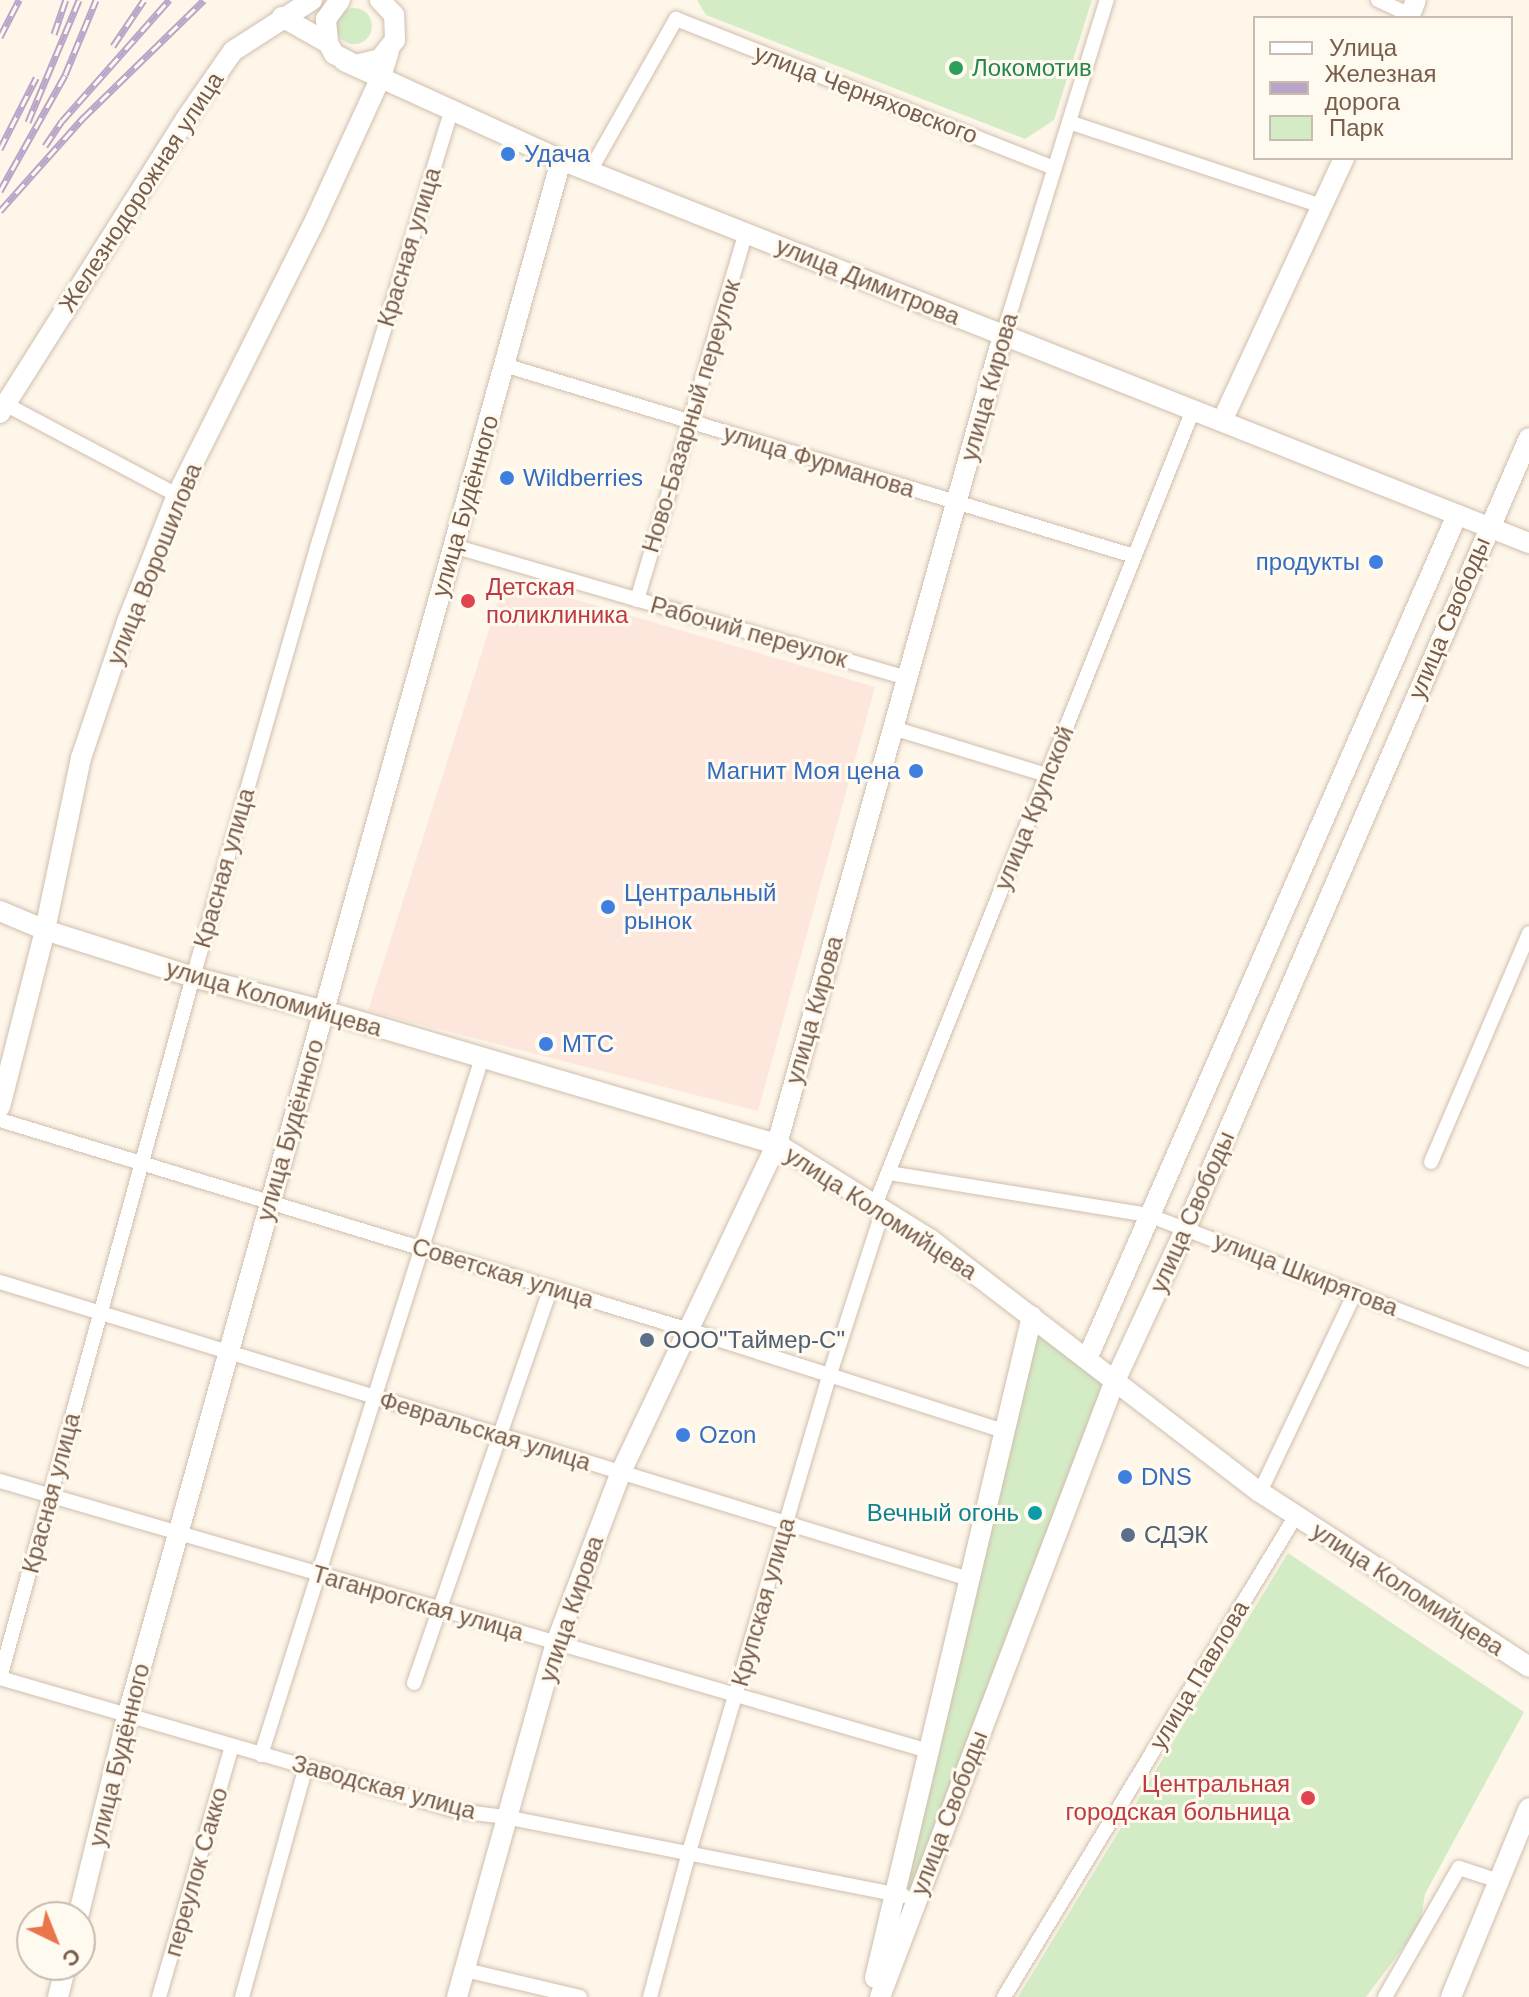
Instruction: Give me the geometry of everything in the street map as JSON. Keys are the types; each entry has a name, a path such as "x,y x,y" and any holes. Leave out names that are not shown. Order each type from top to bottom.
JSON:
{"street":[{"name":"Железнодорожная улица","path":"3,408 185,120 233,51 312,0"},
{"name":"улица Ворошилова","path":"0,1107 45,930 81,758 127,622 177,495 312,227 381,77 396,27 394,15 380,0"},
{"name":"улица Кирова","path":"457,1997 556,1643 621,1472 777,1144 1003,335 1107,0"},
{"path":"1378,0 1412,11"},
{"path":"282,17 336,4"},
{"path":"328,43 326,19 336,4"},
{"path":"282,17 328,43 344,61 368,64 389,51"},
{"name":"улица Черняховского","path":"590,171 676,19 1055,168"},
{"name":"улица Димитрова","path":"344,61 561,160 1529,543"},
{"name":"Красная улица","path":"0,1678 193,977 319,541 452,109"},
{"path":"1069,122 1321,206"},
{"name":"улица Будённого","path":"82,1901 127,1717 561,160"},
{"path":"1222,421 1343,160"},
{"name":"Ново-Базарный переулок","path":"637,600 746,232"},
{"name":"улица Фурманова","path":"504,365 1134,556"},
{"path":"3,408 177,495"},
{"name":"улица Крупской","path":"879,1207 889,1173 1193,410"},
{"name":"улица Свободы","path":"880,1997 1114,1383 1186,1228 1529,438"},
{"name":"улица Свободы","path":"1087,1359 1457,515"},
{"name":"Рабочий переулок","path":"453,546 907,678"},
{"path":"893,728 1047,775"},
{"name":"улица Коломийцева","path":"0,911 45,930 193,977 324,1011 777,1144 931,1240 1114,1383 1295,1517 1529,1667"},
{"path":"1431,1162 1529,933"},
{"path":"261,1755 482,1058"},
{"name":"Советская улица","path":"0,1120 689,1330 1004,1431"},
{"name":"улица Шкирятова","path":"889,1173 1148,1215 1529,1360"},
{"name":"Крупская улица","path":"650,1997 689,1852 879,1207"},
{"name":"Февральская улица","path":"0,1282 969,1579"},
{"path":"414,1683 551,1288"},
{"path":"1260,1492 1355,1293"},
{"name":"улица Свободы","path":"871,1997 1032,1316"},
{"name":"Таганрогская улица","path":"0,1481 929,1751"},
{"name":"улица Павлова","path":"1004,1997 1295,1517"},
{"name":"Заводская улица","path":"0,1678 458,1811 689,1852 916,1899"},
{"name":"переулок Сакко","path":"159,1997 232,1746"},
{"path":"242,1997 306,1767"},
{"path":"1451,1997 1529,1808"},
{"path":"1385,1997 1459,1868 1497,1880"},
{"path":"465,1970 580,1997"}],"shaded area":[{"name":"Центральный рынок","path":"505,579 875,687 758,1111 368,1011"}],"green space":[{"name":"Локомотив","path":"697,0 1092,0 1054,120 1025,139 706,15"},
{"path":"354,8 367,13 372,26 367,39 354,44 341,39 336,26 341,13"},
{"path":"1032,1316 1114,1383 916,1899 895,1894"},
{"name":"Центральная городская больница","path":"1288,1553 1524,1712 1425,1894 1420,1925 1366,1997 1018,1997"}],"railway":[{"path":"0,37 19,0"},
{"path":"54,34 66,0"},
{"path":"28,122 79,0"},
{"path":"0,191 65,75 96,0"},
{"path":"113,46 144,0"},
{"path":"45,146 62,121 169,0"},
{"path":"0,211 83,118 204,0"},
{"path":"0,149 36,78"}],"place":[{"name":"Локомотив","path":"956,68"},
{"name":"Удача","path":"508,154"},
{"name":"Wildberries","path":"507,478"},
{"name":"продукты","path":"1376,562"},
{"name":"Детская поликлиника","path":"468,601"},
{"name":"Магнит Моя цена","path":"916,771"},
{"name":"Центральный рынок","path":"608,907"},
{"name":"МТС","path":"546,1044"},
{"name":"ООО\"Таймер-С\"","path":"647,1340"},
{"name":"Ozon","path":"683,1435"},
{"name":"DNS","path":"1125,1477"},
{"name":"Вечный огонь","path":"1035,1513"},
{"name":"СДЭК","path":"1128,1535"},
{"name":"Центральная городская больница","path":"1308,1798"}]}
